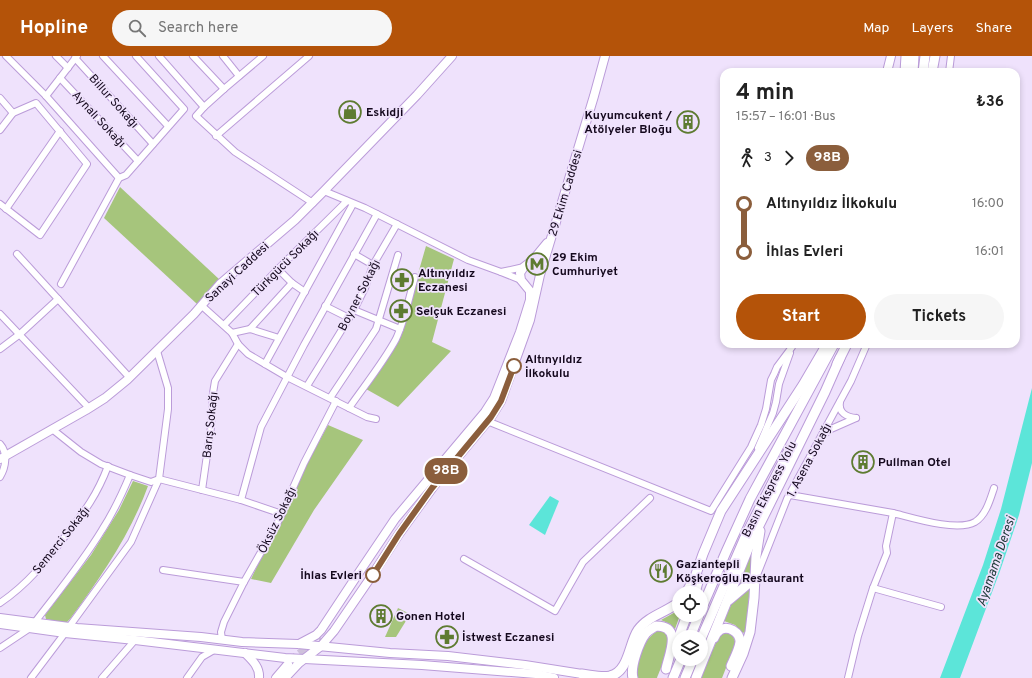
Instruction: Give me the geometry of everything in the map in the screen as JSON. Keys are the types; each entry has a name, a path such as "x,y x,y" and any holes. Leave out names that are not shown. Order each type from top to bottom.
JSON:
{"highway":[{"path":"905,68 906,56"},
{"path":"913,68 914,56"},
{"path":"924,68 925,56"},
{"path":"933,68 935,56"},
{"path":"690,586 695,577 708,540 721,511 800,391 825,348"},
{"name":"Basın Ekspress Yolu","path":"708,594 750,499 832,348"},
{"name":"Basın Ekspress Yolu","path":"705,630 755,514 845,348"},
{"path":"708,648 750,544 825,392 840,358"},
{"path":"732,678 743,654 750,632 758,540 770,504"},
{"path":"697,586 708,540"},
{"path":"726,603 755,578"},
{"path":"582,674 610,676 619,671 626,661 638,630 650,620 672,607"},
{"path":"662,678 684,622"},
{"path":"633,678 632,667 643,638 647,632 656,626 665,627 672,635 673,640 666,669"},
{"path":"708,648 720,630 728,628 736,633 739,638 738,649 726,678"},
{"path":"673,678 678,666"},
{"path":"685,678 690,666"},
{"path":"696,678 701,666"}],"main road":[{"name":"Sanayi Caddesi","path":"3,458 105,398 129,378 202,306 220,284 295,220 417,95 452,56"},
{"name":"29 Ekim Caddesi","path":"322,645 334,631 399,534 432,488 487,421 501,401 530,320 540,277 605,56"},
{"path":"888,68 891,56"},
{"path":"893,68 896,56"},
{"path":"298,644 316,635 321,630 383,538 418,491 486,412 494,398 520,332 530,300 530,291 522,281 520,273 525,266 542,250 552,236"},
{"path":"522,281 526,284 533,285 540,277 536,267 525,266"},
{"path":"285,678 293,668 322,645 330,628 383,538"},
{"path":"0,618 32,625 135,640 201,652 215,650 305,660 422,664 508,671 554,678"},
{"path":"0,624 32,625"},
{"path":"67,630 322,645 404,657 448,656"},
{"path":"334,631 335,640 340,648"},
{"path":"322,645 390,653 448,656 525,665 582,674 592,678"},
{"path":"245,653 254,662 260,674 259,678"},
{"path":"276,678 288,664"},
{"path":"508,671 517,678"}],"street":[{"path":"6,56 46,96 119,178"},
{"path":"56,56 68,68"},
{"path":"103,56 168,126"},
{"path":"136,56 184,109 196,116 235,152 313,202"},
{"path":"159,56 204,107"},
{"path":"193,56 224,89"},
{"path":"223,56 240,76"},
{"path":"196,116 224,89 263,56"},
{"path":"216,136 309,56"},
{"path":"950,68 951,56"},
{"path":"46,96 76,57"},
{"name":"Billur Sokağı","path":"76,57 153,144"},
{"name":"Aynalı Sokağı","path":"60,78 138,161"},
{"path":"0,98 13,113"},
{"path":"0,130 13,113 36,103 87,164 40,235 0,204"},
{"path":"61,284 119,178 126,175 184,109"},
{"path":"6,209 60,131"},
{"path":"324,191 377,214 468,260 522,281"},
{"path":"265,364 305,292 350,202"},
{"name":"Türkgücü Sokağı","path":"224,325 278,269 350,202"},
{"path":"241,500 261,428 287,376 377,214"},
{"name":"Boyner Sokağı","path":"307,386 354,310 365,288 373,265 397,224"},
{"path":"17,254 129,378"},
{"path":"354,254 373,265"},
{"name":"Öksüz Sokağı","path":"222,640 221,632 224,622 244,582 282,514 333,400 376,329 398,255"},
{"path":"501,272 525,266"},
{"path":"278,269 292,283 305,292"},
{"path":"349,408 375,372 396,338 415,277"},
{"path":"250,329 292,283"},
{"path":"0,350 58,300"},
{"path":"202,306 232,333 238,344 248,354 333,400 367,417 376,419"},
{"path":"325,306 349,318"},
{"path":"354,310 400,328"},
{"path":"0,314 89,408"},
{"path":"232,333 250,329 279,338"},
{"name":"Barış Sokağı","path":"202,490 211,427 215,382 238,344"},
{"path":"487,421 711,511 751,447 761,425 766,409 771,380 777,367 791,348"},
{"path":"749,468 773,413 779,384 792,348"},
{"name":"1. Asena Sokağı","path":"755,578 790,495 841,399 865,348"},
{"path":"32,678 131,542 159,478 168,402 168,388 156,351"},
{"path":"819,439 831,429 856,418 846,416 841,411 839,405 841,399"},
{"path":"52,429 82,452 101,464 130,476 151,482 159,478 241,500 282,514"},
{"path":"0,444 3,458 2,473 0,477"},
{"name":"Semerci Sokağı","path":"0,603 22,586 41,568 92,500 101,485 108,466"},
{"path":"0,648 32,625 75,571 102,531 130,476"},
{"path":"790,495 894,513 947,525 966,526 975,521 983,513 994,488"},
{"path":"464,559 555,611 583,562 650,498"},
{"path":"848,678 858,636 873,588 887,552 886,546 894,513"},
{"path":"163,570 244,582"},
{"path":"873,588 941,607"},
{"path":"102,678 135,640"},
{"path":"186,678 201,652"}],"shaded area":[{"path":"120,187 220,280 197,304 104,218"},
{"path":"426,246 454,259 432,342 451,351 398,407 366,389 396,344 401,333"},
{"path":"328,425 363,440 314,510 271,583 251,579 303,471"},
{"path":"133,481 148,486 133,522 114,555 93,587 66,623 46,619 45,615 91,555 119,510"},
{"path":"751,553 751,577 739,586"},
{"path":"750,585 746,631 743,633 735,625 724,621 734,598"},
{"path":"398,608 408,613 409,616 396,637 385,637"},
{"path":"672,614 672,622 678,622 675,629 670,624 661,620"},
{"path":"659,630 667,634 669,643 666,656 657,678 638,678 636,665 644,644 654,633"},
{"path":"725,633 732,634 735,641 735,645 722,678 700,678 705,666 708,666 708,660 720,635"}],"water":[{"name":"Ayamama Deresi","path":"1032,388 1032,463 1019,515 960,678 940,678 983,565 1001,509"},
{"path":"550,496 559,501 545,535 529,525"}],"tunnel":[{"path":"290,661 321,638"}],"bus line":[{"name":"98B","path":"373,575 399,534 432,488 491,417 501,401 514,366"}],"place":[{"name":"Eskidji","path":"350,112"},
{"name":"Kuyumcukent / Atölyeler Bloğu","path":"688,122"},
{"name":"29 Ekim Cumhuriyet","path":"537,264"},
{"name":"Altınyıldız Eczanesi","path":"402,280"},
{"name":"Selçuk Eczanesi","path":"401,311"},
{"name":"Altınyıldız İlkokulu","path":"514,366"},
{"name":"Pullman Otel","path":"863,462"},
{"name":"Gaziantepli Köşkeroğlu Restaurant","path":"661,571"},
{"name":"İhlas Evleri","path":"373,575"},
{"name":"Gonen Hotel","path":"381,616"},
{"name":"İstwest Eczanesi","path":"447,637"}]}
